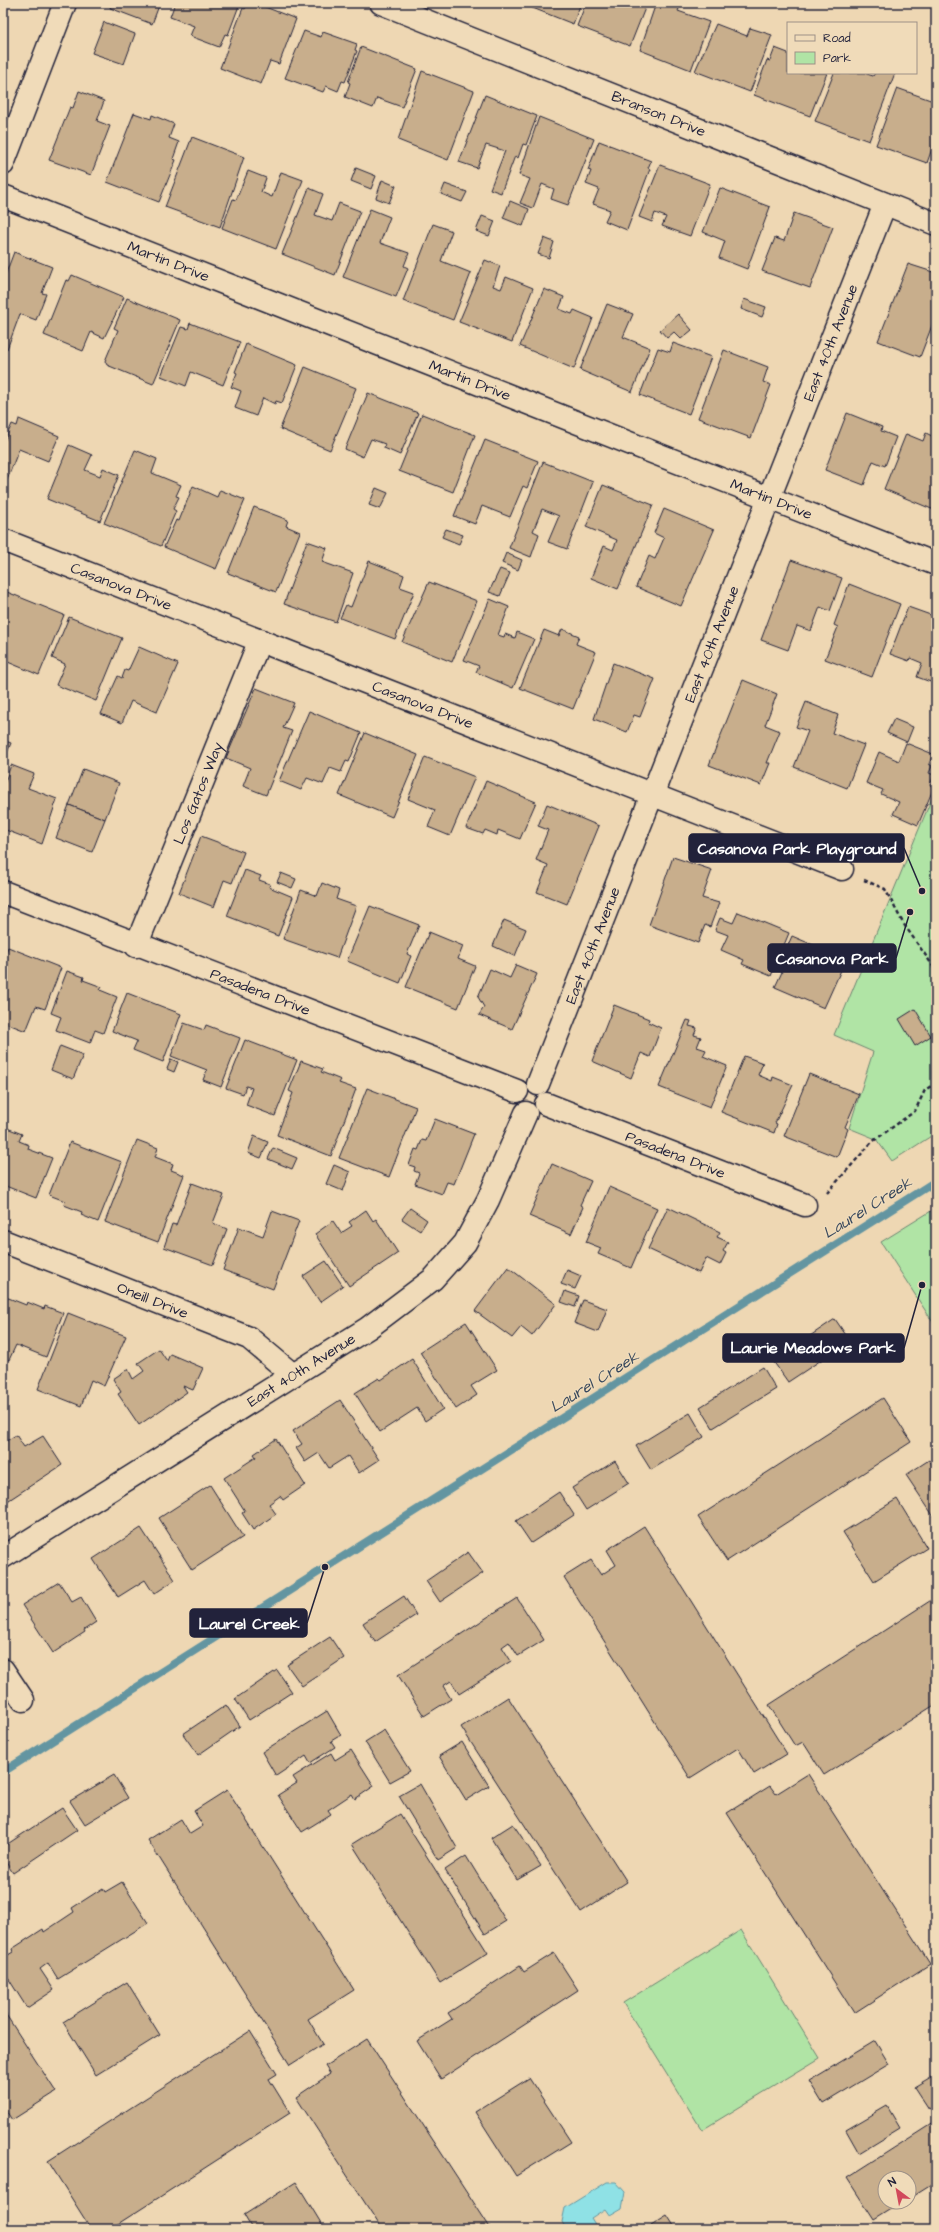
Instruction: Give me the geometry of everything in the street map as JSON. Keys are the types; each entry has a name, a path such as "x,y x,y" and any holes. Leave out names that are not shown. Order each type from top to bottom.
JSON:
{"street":[{"path":"3,164 65,3"},
{"name":"Branson Drive","path":"381,3 936,224"},
{"name":"Martin Drive","path":"3,196 936,564"},
{"name":"East 40th Avenue","path":"538,1084 884,204"},
{"name":"Casanova Drive","path":"3,540 260,640 652,796 842,869"},
{"name":"Los Gatos Way","path":"136,946 260,640"},
{"name":"Pasadena Drive","path":"3,892 136,946 517,1091"},
{"path":"524,1084 538,1084 546,1092 546,1104 536,1113 526,1113 521,1110 516,1102 517,1091 524,1084"},
{"name":"Pasadena Drive","path":"546,1104 805,1205"},
{"name":"East 40th Avenue","path":"3,1557 368,1328 433,1280 465,1243 488,1200 526,1113"},
{"name":"Oneill Drive","path":"3,1241 249,1338 293,1374"},
{"path":"3,1670 23,1700"}],"path":[{"path":"842,869 885,889 903,923 933,966 936,980"},
{"path":"805,1205 826,1193 872,1142 915,1111 925,1090 936,1083"}],"green space":[{"path":"936,788 936,1133 892,1161 876,1139 849,1128 873,1052 834,1035"},
{"path":"936,1208 936,1327 881,1242"},
{"path":"741,1930 820,2058 702,2130 623,2003"}],"water":[{"path":"607,2182 616,2182 625,2192 622,2209 610,2216 605,2209 591,2218 598,2229 566,2229 562,2222 565,2208"}],"building":[{"path":"112,3 160,3 152,24 110,8"},
{"path":"175,3 240,3 228,35 225,34 219,47 190,36 194,26 170,17"},
{"path":"248,3 255,3 296,19 279,64 270,61 261,84 220,68 243,8 245,9"},
{"path":"520,3 581,3 573,24"},
{"path":"586,3 647,3 630,46 577,26"},
{"path":"656,3 681,4 678,11 709,22 691,70 640,50"},
{"path":"104,22 135,34 124,64 92,53"},
{"path":"716,24 747,36 750,28 772,35 750,92 695,71"},
{"path":"304,31 321,37 323,32 357,44 355,50 357,51 345,82 342,81 338,91 326,86 323,92 285,78"},
{"path":"361,47 417,69 402,107 377,98 373,108 345,97 350,83 348,82"},
{"path":"775,48 787,53 787,74 827,74 810,116 754,95 767,60 770,61"},
{"path":"422,71 474,91 448,160 398,140"},
{"path":"834,74 867,74 873,76 874,74 895,74 869,141 815,121"},
{"path":"897,88 936,102 932,113 936,114 936,137 927,163 876,145"},
{"path":"79,91 104,101 97,121 110,126 91,175 49,160 70,107 73,108"},
{"path":"485,95 537,116 526,145 523,144 518,158 515,156 501,193 490,189 505,151 486,145 477,168 459,162"},
{"path":"134,113 151,119 152,115 174,124 169,138 179,142 173,159 176,160 159,202 107,182"},
{"path":"539,117 594,139 568,205 551,199 554,189 542,184 533,208 520,203 530,179 519,175"},
{"path":"192,137 244,157 220,227 165,207"},
{"path":"599,141 651,161 648,168 650,169 627,230 605,221 610,210 593,204 599,189 586,184 591,171 588,170"},
{"path":"660,165 710,184 690,236 662,226 666,217 655,213 652,222 639,217"},
{"path":"356,168 376,176 371,189 351,181"},
{"path":"248,171 266,178 261,192 272,197 281,172 303,180 276,249 222,228 233,199 236,200"},
{"path":"382,180 396,186 389,203 376,198"},
{"path":"445,184 467,192 462,202 441,194"},
{"path":"309,188 323,194 315,215 332,221 339,203 360,211 335,275 282,254"},
{"path":"720,188 770,207 747,269 719,258 725,241 703,232"},
{"path":"510,201 529,209 523,226 503,218"},
{"path":"370,209 390,217 380,243 409,253 404,266 408,268 396,297 343,277"},
{"path":"794,213 833,227 810,288 762,271 775,238 784,241"},
{"path":"482,216 495,221 489,236 476,231"},
{"path":"433,224 452,231 441,261 471,273 453,320 403,301"},
{"path":"544,238 554,242 549,258 538,254"},
{"path":"14,252 52,267 42,293 46,294 36,320 20,314 7,349 3,347 3,281"},
{"path":"485,260 500,266 493,286 501,289 506,277 533,288 512,342 459,322"},
{"path":"908,264 936,273 936,315 920,357 878,341"},
{"path":"72,275 124,297 104,338 91,332 83,351 44,335 66,280 69,281"},
{"path":"544,289 564,297 559,309 572,314 574,310 593,318 574,369 520,346"},
{"path":"127,298 180,320 153,384 107,365 105,361 118,330 114,328"},
{"path":"744,299 766,307 762,317 741,309"},
{"path":"607,304 633,314 623,337 650,348 632,392 580,370"},
{"path":"678,314 692,330 681,339 674,332 667,338 660,330"},
{"path":"190,323 240,342 223,385 191,372 186,386 161,376 181,327 188,329"},
{"path":"673,343 711,357 689,414 640,395 658,348 670,352"},
{"path":"246,344 297,365 282,403 276,401 275,404 263,398 256,416 235,408 241,391 231,387"},
{"path":"724,350 768,367 763,382 771,385 751,438 698,418"},
{"path":"305,367 356,388 330,450 280,429"},
{"path":"368,393 418,413 400,455 384,448 385,444 371,439 363,457 345,449"},
{"path":"847,413 882,427 881,431 896,437 885,466 873,461 864,485 825,470"},
{"path":"422,414 475,435 453,492 399,471"},
{"path":"19,419 59,436 48,461 19,449 7,480 3,478 3,444 12,424 17,426"},
{"path":"926,433 936,438 936,505 934,510 884,489 906,434 923,441"},
{"path":"485,440 538,461 527,488 523,486 510,517 482,506 475,524 454,516"},
{"path":"69,445 92,455 85,470 100,476 103,468 119,475 100,521 47,499"},
{"path":"135,450 157,459 152,473 181,485 176,496 179,497 173,509 176,511 161,546 104,523"},
{"path":"543,462 593,482 567,549 548,542 559,516 542,509 533,531 539,534 531,557 509,548"},
{"path":"603,485 653,505 618,589 591,578 604,546 613,550 617,540 586,527"},
{"path":"193,486 217,497 220,490 245,500 216,569 164,547 176,520 179,521"},
{"path":"376,488 388,493 380,509 369,505"},
{"path":"254,507 288,520 286,526 300,532 276,592 228,573"},
{"path":"664,509 714,530 681,606 636,587 649,556 655,559 664,538 654,533"},
{"path":"446,529 463,535 459,544 442,537"},
{"path":"307,541 327,548 322,562 353,573 336,622 284,604"},
{"path":"506,553 522,560 518,570 502,563"},
{"path":"791,560 842,578 830,611 820,607 811,631 797,626 788,650 761,640"},
{"path":"369,561 404,575 400,587 414,592 395,639 340,618 346,605 351,607"},
{"path":"500,569 510,573 500,596 489,592"},
{"path":"429,582 477,601 452,662 402,642"},
{"path":"849,584 900,604 872,677 825,659 838,627 834,625"},
{"path":"7,592 64,615 39,675 3,660 5,648 3,648 3,603"},
{"path":"490,599 509,607 498,635 504,637 505,634 515,638 517,632 534,639 513,688 476,672 479,666 464,660"},
{"path":"908,607 936,617 936,684 917,677 922,663 910,658 909,661 890,654"},
{"path":"69,617 122,638 96,701 56,685 65,664 52,658"},
{"path":"562,629 579,636 576,644 596,652 573,709 520,688 544,630 559,636"},
{"path":"139,647 178,664 157,712 131,701 122,723 101,714 118,676 122,678 125,670 128,671"},
{"path":"613,663 655,679 640,717 634,715 627,732 594,719"},
{"path":"743,680 777,694 765,725 780,731 767,763 770,763 761,785 709,765"},
{"path":"256,688 294,703 283,728 292,731 266,795 243,786 250,768 226,758"},
{"path":"806,702 838,715 832,733 864,745 847,788 794,767 808,731 796,727"},
{"path":"309,711 361,733 349,762 346,761 341,772 330,768 323,784 307,778 301,790 279,781"},
{"path":"894,719 913,727 907,742 887,733"},
{"path":"365,733 418,755 392,817 339,795"},
{"path":"3,740 11,743 3,763"},
{"path":"906,743 933,754 929,764 932,766 929,773 934,775 930,785 934,787 918,825 893,814 899,802 881,794 883,790 866,783 879,752 899,761"},
{"path":"425,757 475,777 450,836 428,827 435,810 408,799"},
{"path":"11,765 34,774 28,788 57,799 42,844 3,829 3,787"},
{"path":"83,769 119,783 105,819 69,805"},
{"path":"486,781 536,802 520,839 498,830 497,835 485,830 483,834 466,828"},
{"path":"547,804 599,826 567,904 537,892 548,865 536,860 548,830 538,826"},
{"path":"69,805 105,819 92,852 56,838"},
{"path":"201,836 244,852 232,883 224,880 214,907 179,893"},
{"path":"673,857 712,870 702,898 719,903 710,927 705,925 698,943 649,925"},
{"path":"245,870 261,876 259,880 270,884 269,887 293,897 278,936 227,916"},
{"path":"281,873 296,879 292,888 277,882"},
{"path":"322,883 339,890 336,899 356,906 337,958 283,939 301,890 317,896"},
{"path":"370,906 419,925 407,954 411,956 400,983 347,961"},
{"path":"738,912 789,933 771,976 742,964 744,960 721,950 728,935 715,930 720,918 733,923"},
{"path":"504,920 526,929 515,956 493,946"},
{"path":"429,932 463,946 458,959 475,966 458,1008 406,987"},
{"path":"792,936 846,959 824,1008 775,987 782,972 777,970"},
{"path":"8,947 61,968 45,1009 36,1006 26,1031 3,1022 3,960"},
{"path":"516,965 537,974 512,1029 479,1015 484,1007 478,997 490,969 510,978"},
{"path":"67,971 84,977 83,980 102,987 100,990 117,997 103,1033 95,1030 90,1043 56,1030 61,1017 51,1013"},
{"path":"127,993 181,1014 163,1062 133,1050 137,1041 112,1031"},
{"path":"614,1005 649,1019 648,1022 661,1028 650,1057 641,1053 631,1078 592,1061"},
{"path":"915,1009 931,1036 915,1046 899,1019"},
{"path":"687,1020 691,1021 689,1026 697,1028 694,1035 701,1037 697,1047 706,1050 703,1056 727,1066 710,1107 659,1087"},
{"path":"184,1023 204,1030 206,1025 240,1038 221,1087 203,1080 207,1070 171,1056"},
{"path":"245,1040 297,1060 275,1116 246,1105 252,1088 246,1086 243,1094 226,1088"},
{"path":"60,1046 83,1055 73,1079 51,1070"},
{"path":"744,1056 763,1063 758,1075 772,1081 773,1077 793,1085 775,1123 777,1124 774,1133 721,1112"},
{"path":"171,1059 178,1062 174,1072 167,1069"},
{"path":"301,1061 323,1069 321,1072 341,1080 339,1083 356,1089 331,1156 277,1135 293,1093 289,1091"},
{"path":"809,1074 859,1094 845,1127 848,1129 837,1157 784,1136"},
{"path":"367,1088 416,1107 389,1177 339,1158"},
{"path":"435,1119 474,1134 454,1184 447,1182 442,1194 415,1184 419,1173 414,1171 415,1167 409,1165 415,1149 418,1150 422,1140 426,1141"},
{"path":"7,1128 22,1134 19,1141 29,1145 28,1149 52,1158 36,1198 3,1185 3,1138"},
{"path":"254,1136 268,1142 261,1158 248,1153"},
{"path":"137,1140 158,1148 155,1157 173,1164 171,1170 184,1175 158,1242 105,1222"},
{"path":"70,1142 122,1162 98,1222 81,1215 82,1212 64,1205 65,1201 49,1195"},
{"path":"273,1148 297,1158 292,1169 268,1159"},
{"path":"552,1164 591,1181 580,1205 583,1207 571,1234 529,1216"},
{"path":"334,1165 350,1172 343,1191 326,1184"},
{"path":"192,1183 224,1195 213,1223 227,1229 213,1265 164,1247 172,1224 176,1225"},
{"path":"609,1187 657,1208 631,1268 598,1254 601,1248 586,1242"},
{"path":"668,1207 720,1232 717,1237 728,1242 723,1251 726,1253 720,1265 706,1258 699,1273 648,1249"},
{"path":"410,1208 427,1220 420,1231 402,1219"},
{"path":"366,1210 373,1221 376,1219 398,1253 349,1286 315,1234 333,1221 341,1233 352,1226 349,1222"},
{"path":"272,1211 299,1221 273,1289 223,1270 239,1227 263,1236"},
{"path":"326,1261 343,1286 320,1302 303,1276"},
{"path":"508,1267 556,1304 532,1336 521,1327 512,1338 475,1311"},
{"path":"567,1270 581,1276 575,1289 561,1284"},
{"path":"565,1291 579,1296 575,1307 561,1302"},
{"path":"6,1297 26,1305 27,1302 44,1309 45,1306 63,1313 46,1357 16,1345 9,1360 3,1358 3,1304"},
{"path":"583,1300 607,1309 598,1332 574,1323"},
{"path":"68,1313 126,1336 104,1386 91,1380 81,1406 38,1389"},
{"path":"835,1319 850,1341 788,1382 773,1361"},
{"path":"466,1322 497,1370 471,1386 477,1395 456,1409 420,1352"},
{"path":"159,1349 167,1361 170,1354 203,1368 193,1390 183,1386 187,1392 139,1425 118,1394 121,1392 113,1379 128,1369 133,1379 144,1371 138,1363"},
{"path":"412,1359 443,1409 425,1421 417,1408 380,1432 355,1393 379,1378 381,1380"},
{"path":"763,1367 776,1389 713,1428 700,1407"},
{"path":"883,1398 911,1442 727,1561 698,1517"},
{"path":"340,1400 379,1460 359,1473 348,1456 329,1468 319,1453 305,1462 296,1448 302,1444 293,1431"},
{"path":"690,1413 704,1437 651,1470 636,1446"},
{"path":"16,1435 24,1447 43,1436 62,1465 3,1504 3,1443"},
{"path":"276,1439 305,1485 283,1500 280,1496 269,1504 276,1514 253,1530 242,1513 245,1511 224,1478 256,1457 254,1454"},
{"path":"929,1460 936,1470 936,1520 906,1475"},
{"path":"615,1461 629,1483 586,1510 572,1488"},
{"path":"210,1485 243,1537 192,1570 159,1518"},
{"path":"559,1492 574,1515 531,1543 516,1521"},
{"path":"897,1499 927,1548 874,1581 843,1532"},
{"path":"644,1526 787,1754 754,1774 738,1748 690,1778 564,1577 591,1560 601,1575 616,1565 607,1550"},
{"path":"141,1528 175,1580 154,1594 145,1580 118,1597 93,1559"},
{"path":"468,1552 483,1573 440,1602 426,1581"},
{"path":"59,1582 72,1602 81,1597 96,1622 84,1630 85,1632 53,1653 22,1605"},
{"path":"404,1596 416,1615 375,1642 363,1623"},
{"path":"936,1597 936,1704 824,1775 803,1742 795,1746 769,1705"},
{"path":"517,1598 544,1640 518,1656 509,1642 502,1647 511,1661 459,1694 451,1681 443,1686 451,1699 424,1716 398,1675"},
{"path":"330,1637 344,1658 302,1686 287,1665"},
{"path":"277,1670 292,1692 249,1720 235,1699"},
{"path":"508,1697 627,1882 581,1912 461,1727"},
{"path":"226,1705 240,1726 198,1755 183,1734"},
{"path":"327,1711 341,1735 331,1741 335,1747 310,1763 306,1756 276,1776 262,1752"},
{"path":"384,1730 410,1771 390,1782 365,1742"},
{"path":"462,1742 489,1786 466,1800 439,1756"},
{"path":"351,1750 374,1786 355,1799 352,1794 328,1810 331,1814 302,1832 278,1795 297,1783 293,1777 331,1753 335,1760"},
{"path":"808,1774 930,1964 854,2013 727,1813 770,1786 776,1794"},
{"path":"114,1775 128,1798 85,1824 70,1801"},
{"path":"420,1784 457,1848 438,1860 399,1796"},
{"path":"227,1790 354,1990 308,2019 323,2044 290,2065 148,1840 181,1819 190,1834 203,1826 194,1811"},
{"path":"62,1808 77,1830 13,1873 3,1858 3,1847"},
{"path":"400,1814 488,1953 440,1983 352,1844"},
{"path":"513,1824 541,1866 517,1880 491,1838"},
{"path":"466,1856 506,1921 485,1934 445,1870"},
{"path":"122,1882 148,1923 58,1979 48,1963 40,1969 54,1990 27,2008 3,1970 3,1958 13,1952 12,1949 43,1929 44,1932 74,1912 72,1908 103,1888 105,1892"},
{"path":"554,1953 578,1990 441,2079 417,2041 452,2019 448,2013 520,1966 524,1972"},
{"path":"127,1982 160,2035 96,2075 63,2022"},
{"path":"3,2010 56,2092 12,2120 3,2106"},
{"path":"250,2031 277,2074 269,2079 290,2113 110,2229 91,2229 48,2161"},
{"path":"367,2039 491,2229 382,2229 296,2097 330,2074 325,2066"},
{"path":"875,2041 889,2064 823,2104 809,2081"},
{"path":"936,2074 936,2106 929,2110 914,2087"},
{"path":"529,2078 571,2142 516,2176 475,2112"},
{"path":"887,2106 900,2128 859,2153 846,2130"},
{"path":"936,2121 936,2181 917,2193 917,2170 877,2170 877,2210 890,2210 874,2220 847,2178"},
{"path":"296,2182 324,2228 252,2229 244,2215"},
{"path":"667,2215 676,2229 654,2229 651,2225"}],"waterway":[{"name":"Laurel Creek","path":"3,1772 936,1181"}],"place":[{"name":"Casanova Park Playground","path":"922,891"},
{"name":"Casanova Park","path":"910,912"},
{"name":"Laurie Meadows Park","path":"922,1285"},
{"name":"Laurel Creek","path":"325,1567"}]}
